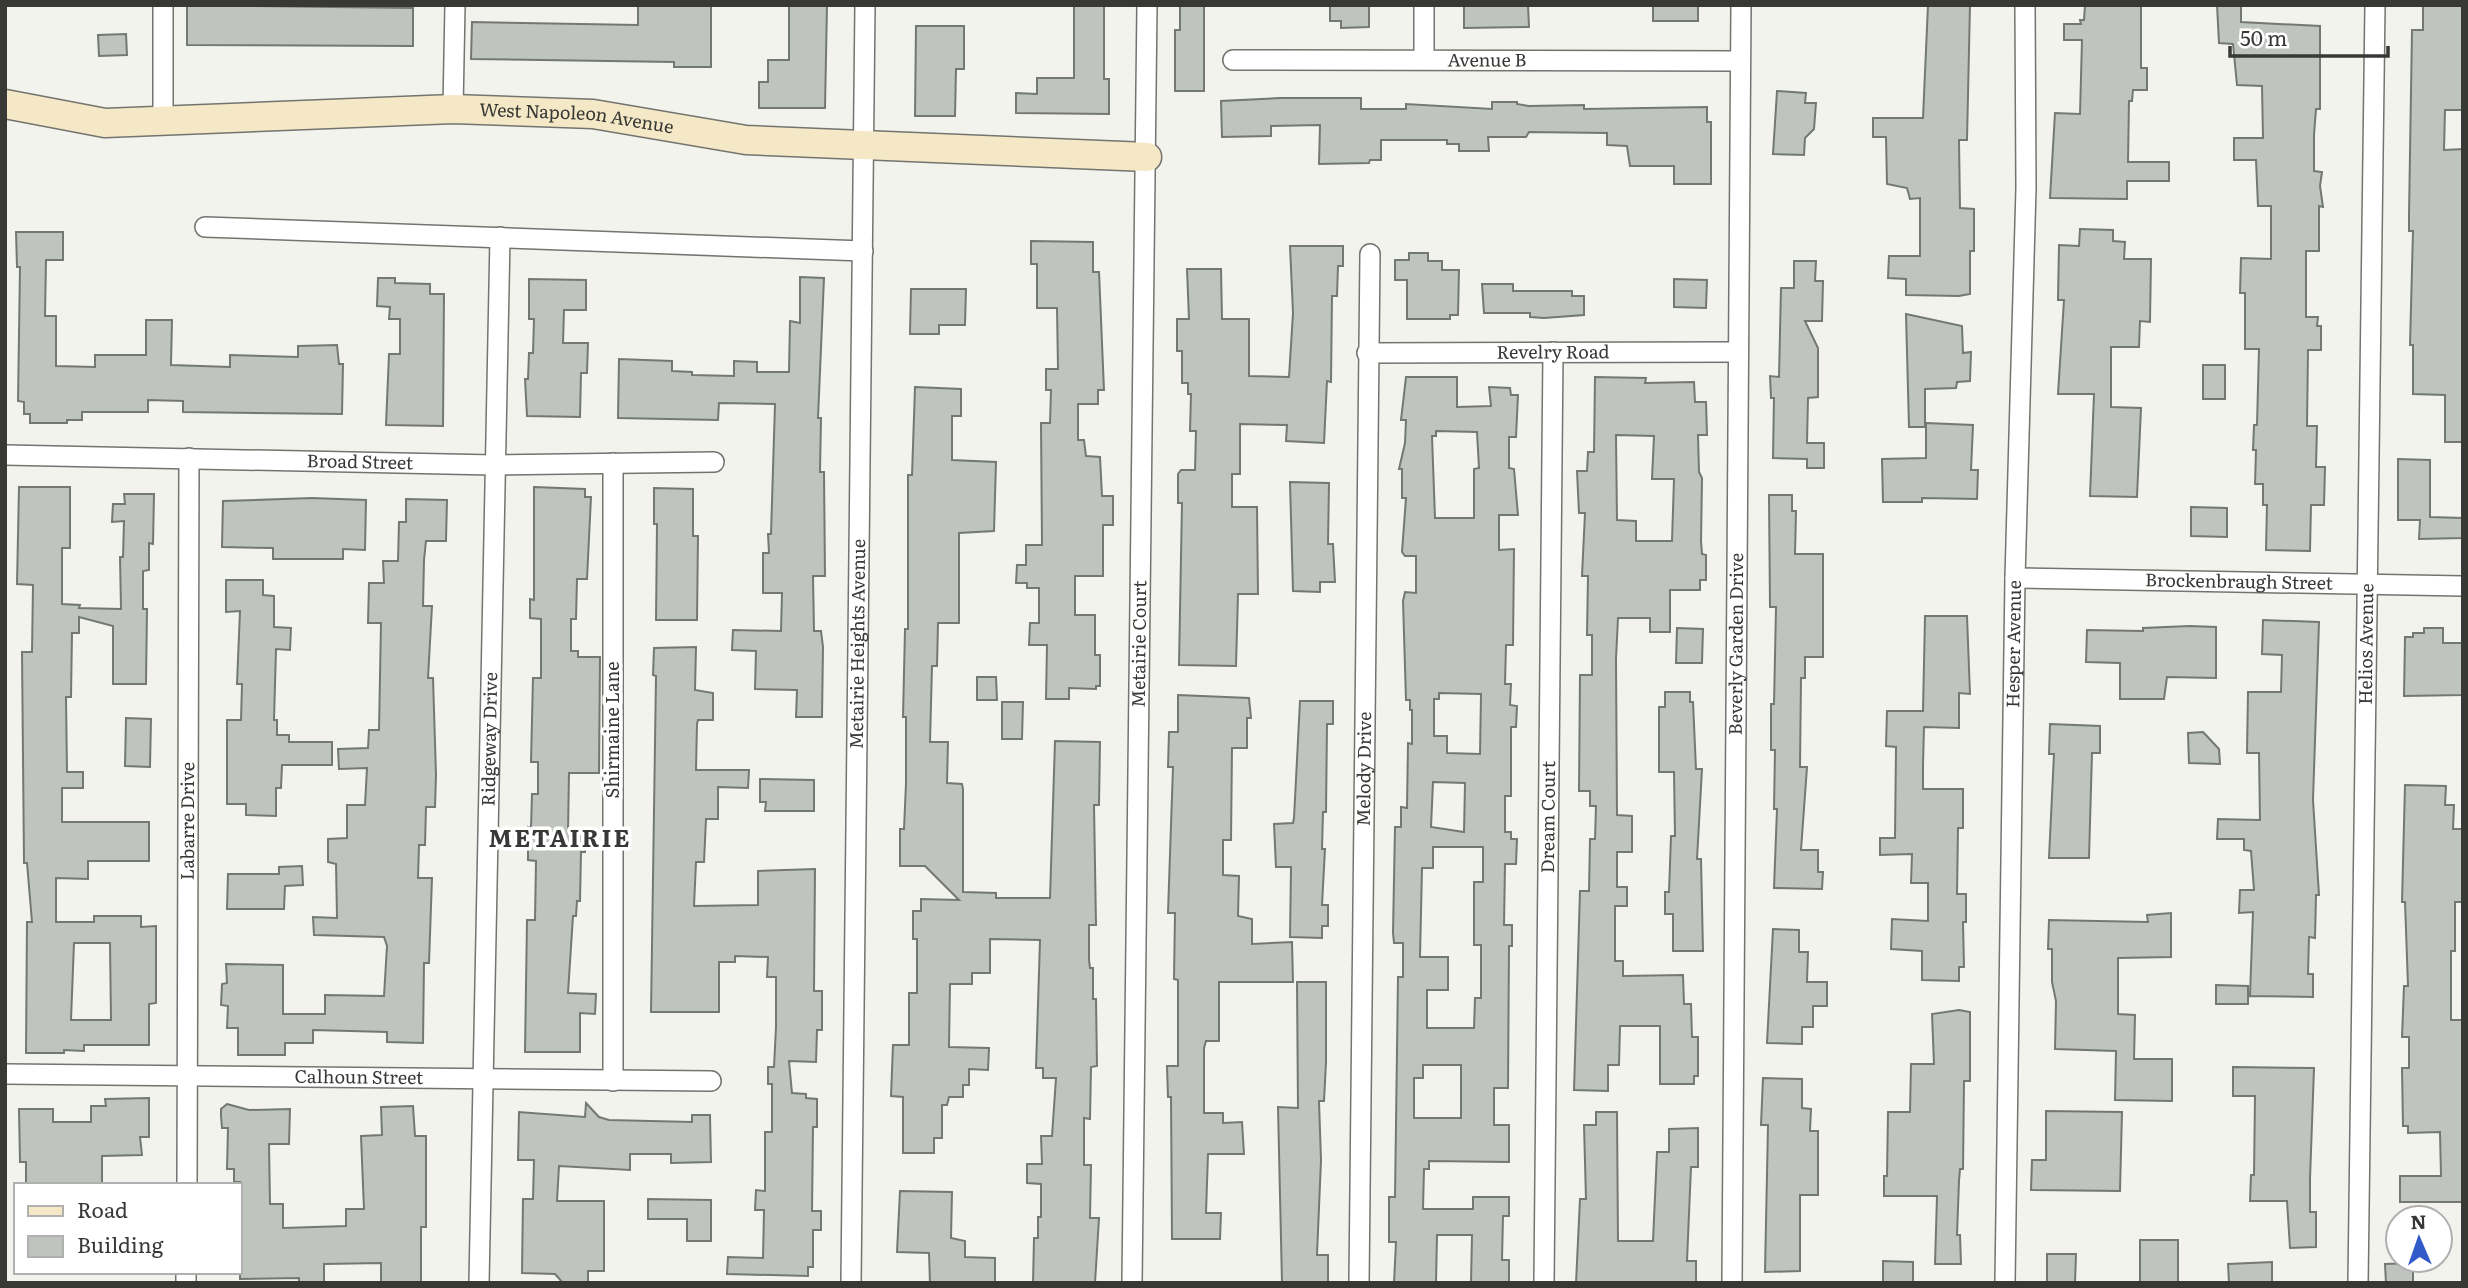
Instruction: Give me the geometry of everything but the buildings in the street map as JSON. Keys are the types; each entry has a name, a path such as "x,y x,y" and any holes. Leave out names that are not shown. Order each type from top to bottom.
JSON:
{"street":[{"path":"163,5 163,122"},
{"path":"453,109 455,5"},
{"name":"Metairie Heights Avenue","path":"852,1283 865,5"},
{"name":"Metairie Court","path":"1132,1283 1147,5"},
{"path":"1424,5 1424,59"},
{"name":"Beverly Garden Drive","path":"1732,1283 1741,5"},
{"name":"Hesper Avenue","path":"2004,1283 2015,579 2026,188 2025,5"},
{"name":"Helios Avenue","path":"2358,1283 2375,5"},
{"name":"Avenue B","path":"1233,60 1739,61"},
{"name":"West Napoleon Avenue","path":"5,104 23,110 105,124 453,109 593,114 746,140 1147,157"},
{"path":"205,227 863,251"},
{"name":"Ridgeway Drive","path":"479,1283 500,237"},
{"name":"Melody Drive","path":"1359,1283 1370,254"},
{"name":"Revelry Road","path":"1367,352 1738,352"},
{"name":"Dream Court","path":"1544,1283 1553,352"},
{"name":"Broad Street","path":"5,455 494,465 714,462"},
{"name":"Labarre Drive","path":"187,1183 188,458"},
{"name":"Shirmaine Lane","path":"613,463 613,1082"},
{"name":"Brockenbraugh Street","path":"2015,579 2463,586"},
{"name":"Calhoun Street","path":"5,1074 187,1074 483,1081 711,1081"}],"district":[{"name":"METAIRIE","path":"560,839"}]}
